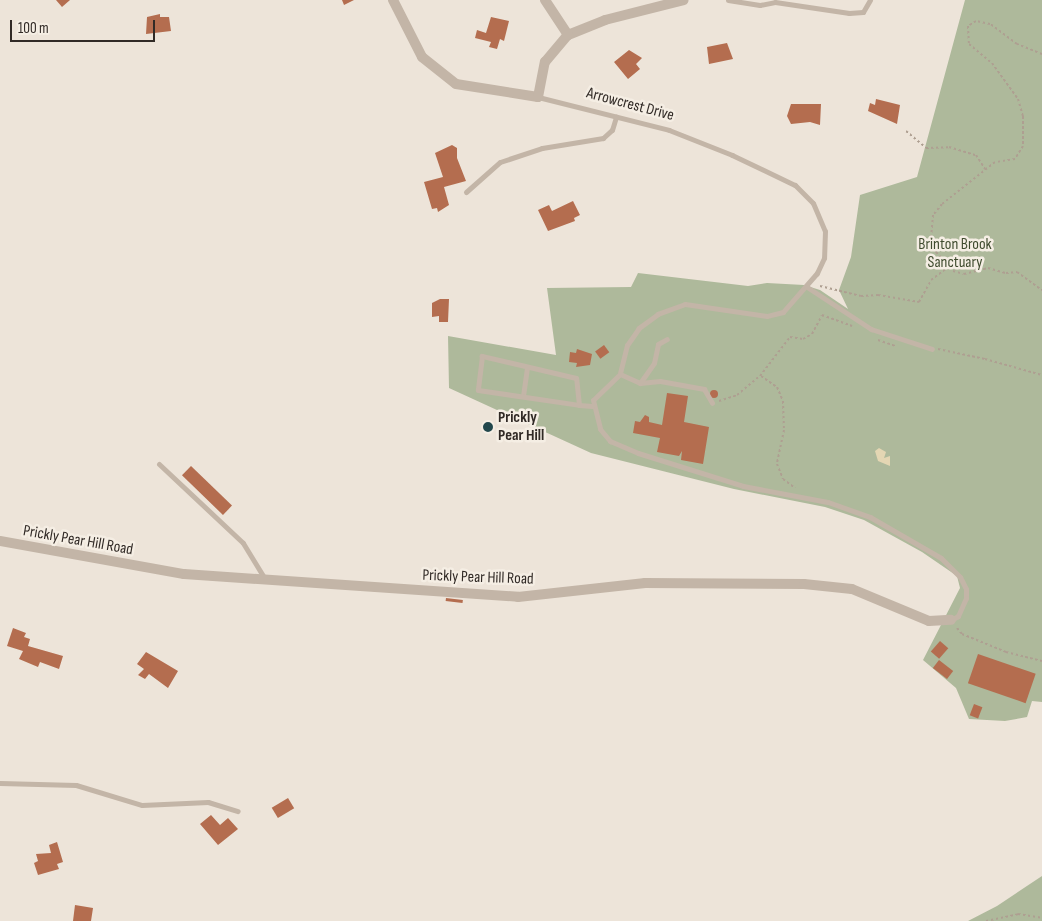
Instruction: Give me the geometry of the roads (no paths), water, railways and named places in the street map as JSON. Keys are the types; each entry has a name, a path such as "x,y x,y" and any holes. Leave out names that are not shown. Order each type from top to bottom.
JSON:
{"street":[{"name":"Arrowcrest Drive","path":"393,0 422,58 456,84 538,97"},
{"path":"545,0 568,35"},
{"path":"538,97 545,62 568,35 605,20 684,0"},
{"name":"Prickly Pear Hill Road","path":"0,541 184,574 518,598 645,583 804,584 852,589 929,621 951,620"}],"lane":[{"path":"732,0 760,5 775,1 849,13 863,12 870,0"},
{"name":"Arrowcrest Drive","path":"538,97 668,130 732,155 795,185 813,203 825,231 824,258 817,274 809,285"},
{"path":"466,192 500,162 542,148 603,138 612,130 616,117"},
{"path":"592,406 604,388 620,374 627,345 632,336 650,320 670,308 698,304 767,316 783,312 809,285 870,329 932,349"},
{"path":"640,383 654,363 658,344 667,340"},
{"path":"579,404 576,378 482,356 478,390 592,406"},
{"path":"522,396 527,367"},
{"path":"620,374 640,383 682,383 704,389 712,403"},
{"path":"592,406 600,429 610,441 623,447 743,486 843,506 870,517 921,545 941,558 964,583 964,607 951,620"},
{"path":"159,464 243,543 265,580"},
{"path":"0,783 76,785 142,805 208,802 238,811"}],"place":[{"name":"Prickly Pear Hill","path":"488,427"}],"park label":[{"name":"Brinton Brook Sanctuary","path":"955,254"}]}
